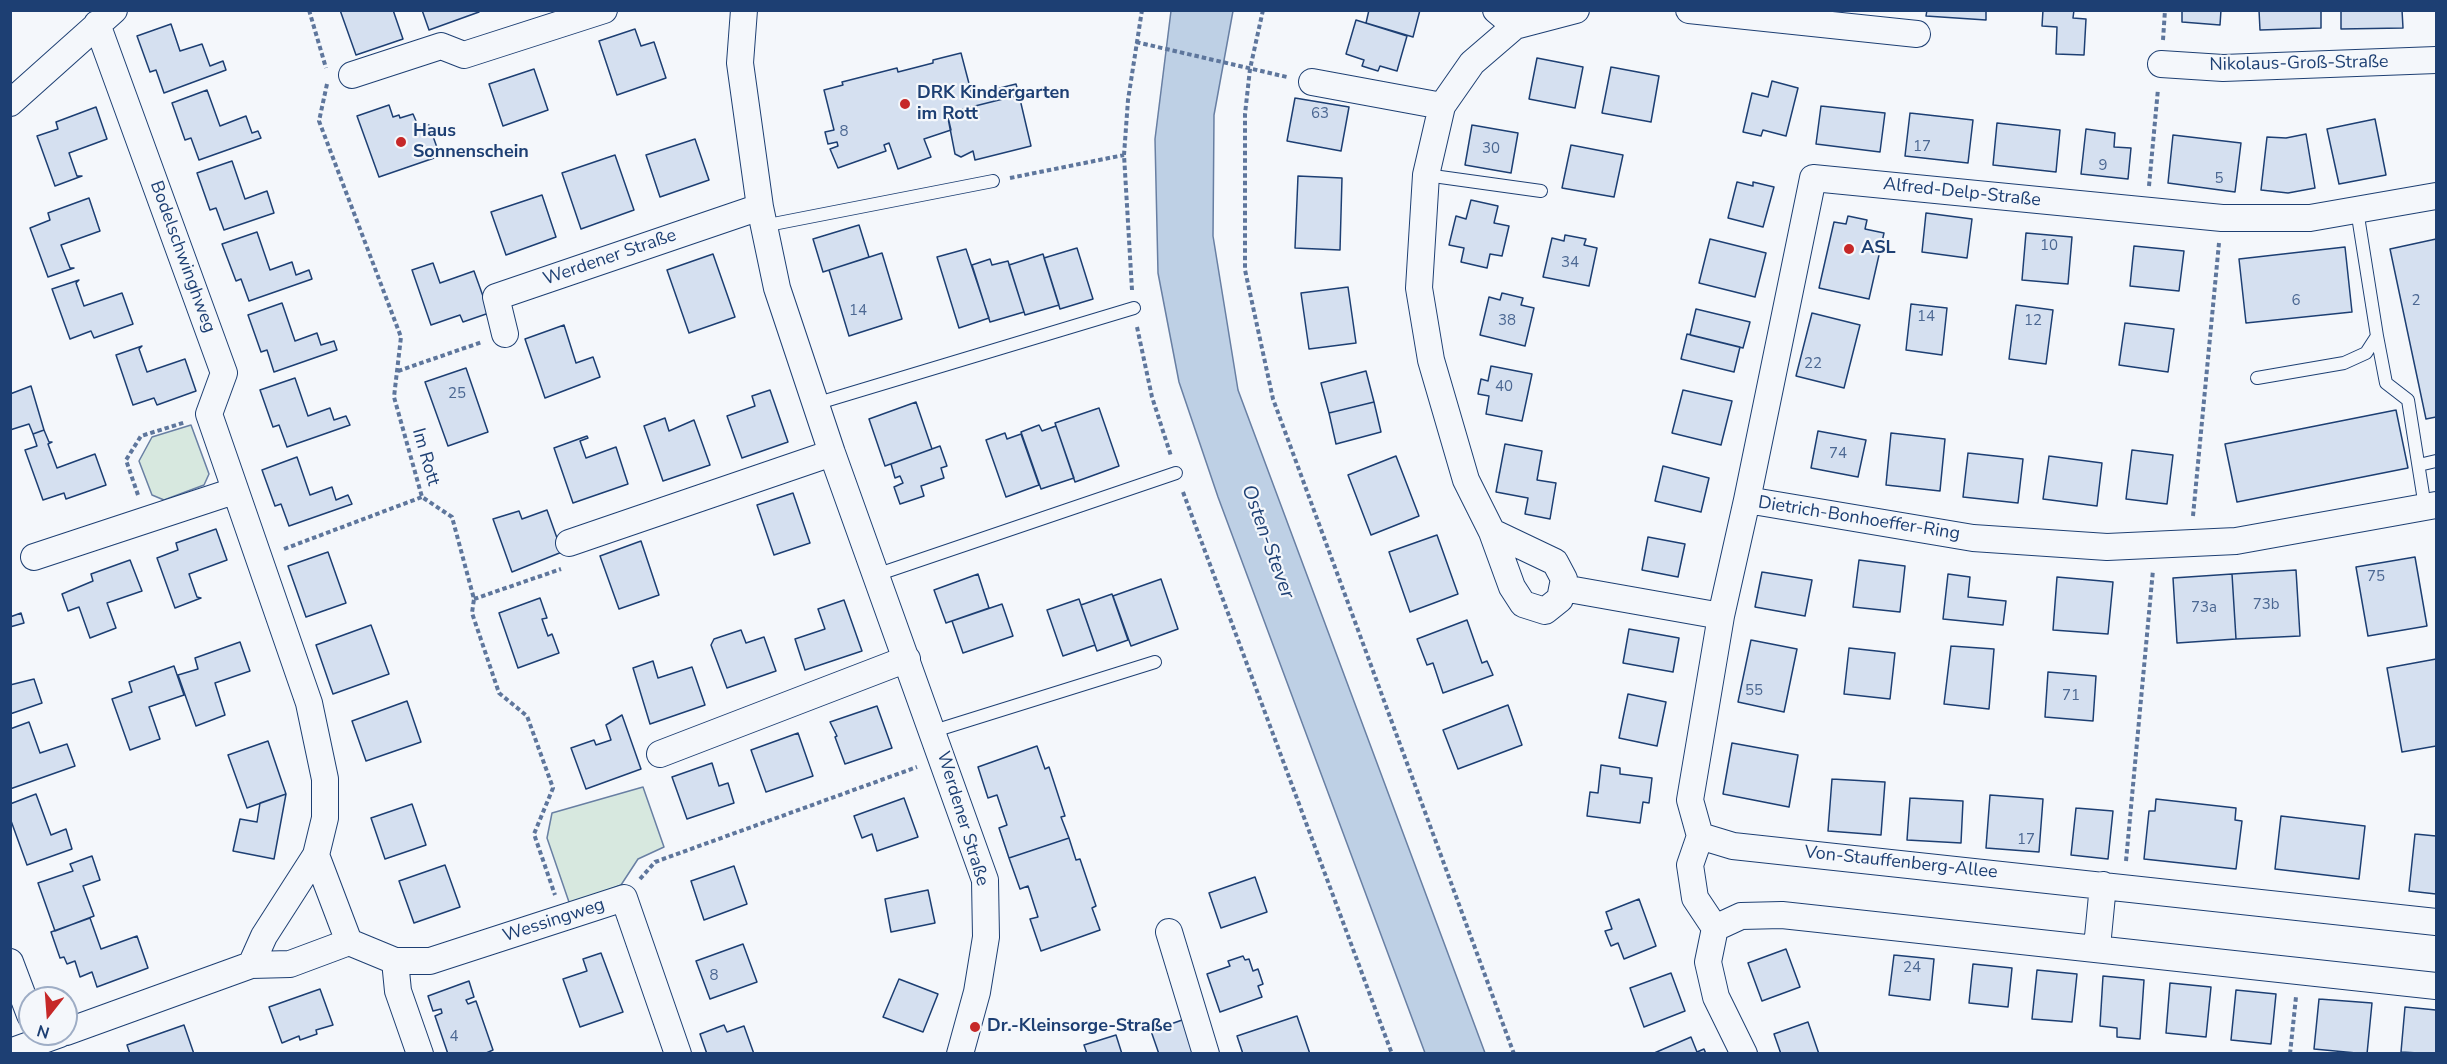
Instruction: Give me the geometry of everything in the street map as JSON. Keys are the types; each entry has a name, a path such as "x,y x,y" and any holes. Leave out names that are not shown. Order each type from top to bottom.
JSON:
{"street":[{"path":"352,75 441,46 464,55 604,10"},
{"name":"Werdener Straße","path":"744,10 740,63 762,217 777,288 832,453 934,731 985,880 986,937 976,992 960,1053"},
{"path":"1492,532 1555,562 1564,579 1560,599 1545,611 1523,604 1512,587 1492,532 1466,480 1431,360 1419,288 1426,175 1442,106 1506,18 1576,10"},
{"path":"1689,10 1917,34"},
{"path":"10,103 106,17"},
{"name":"Bodelschwinghweg","path":"106,17 224,373 209,414"},
{"name":"Nikolaus-Groß-Straße","path":"2161,64 2223,68 2436,60"},
{"path":"1312,82 1442,106"},
{"name":"Alfred-Delp-Straße","path":"1747,500 1813,178 2222,218 2310,218 2436,196"},
{"name":"Werdener Straße","path":"505,334 496,297 762,217"},
{"path":"209,414 309,703 325,779 325,818 316,855 264,936 251,965"},
{"path":"569,543 832,453"},
{"path":"34,557 234,491"},
{"name":"Dietrich-Bonhoeffer-Ring","path":"1700,836 1690,800 1721,616 1747,500 1973,538 2107,547 2236,541 2431,506"},
{"path":"1563,588 1721,616"},
{"path":"660,754 907,659"},
{"path":"1700,836 1690,865 1695,898 1715,928 1708,962 1716,997 1744,1053"},
{"name":"Von-Stauffenberg-Allee","path":"1700,836 1733,846 2436,922"},
{"path":"78,1028 251,965 290,964 349,942 316,855"},
{"path":"2097,947 2113,886"},
{"name":"Wessingweg","path":"349,942 395,961 430,961 624,898 678,1053"},
{"path":"1715,928 1741,916 1782,915 2097,947 2436,986"},
{"path":"1169,932 1206,1053"},
{"path":"395,961 398,991 420,1053"},
{"path":"10,962 19,986"},
{"path":"10,1052 30,1046"}],"lane":[{"path":"1426,175 1541,191"},
{"name":"Werdener Straße","path":"762,217 993,181"},
{"path":"2357,210 2386,383 2408,400 2419,465 2431,506"},
{"path":"815,404 1134,308"},
{"path":"2257,378 2344,363 2367,352 2377,336"},
{"path":"2419,465 2436,461"},
{"path":"876,575 1176,473"},
{"path":"934,731 1155,663"}],"path":[{"name":"Im Rott","path":"309,10 329,76 319,121 401,337 394,397 422,497 452,517 474,599 472,613 499,693 527,716 554,788 534,834 562,918"},
{"path":"1142,10 1128,100 1124,155 1129,272 1152,397 1176,473 1392,1053"},
{"path":"1263,10 1250,69 1244,172 1245,270 1273,399 1515,1053"},
{"path":"1136,42 1312,82"},
{"path":"2146,211 2161,64"},
{"path":"993,181 1124,155"},
{"path":"2191,543 2222,218"},
{"path":"398,371 505,334"},
{"path":"146,520 126,460 141,436 209,414"},
{"path":"258,558 422,497"},
{"path":"474,599 564,568 569,543"},
{"path":"2113,886 2155,545"},
{"path":"624,898 655,862 943,757"}],"shaded area":[{"path":"191,425 209,474 204,485 164,500 152,495 139,461 152,437"},
{"path":"643,787 664,847 638,859 621,885 570,905 547,838 552,813"}],"water":[{"name":"Osten-Stever","path":"1171,11 1233,11 1214,115 1213,236 1238,390 1485,1053 1425,1053 1218,497 1179,382 1158,273 1155,139"}],"building":[{"path":"340,10 393,10 403,39 356,55"},
{"path":"422,10 478,10 479,12 429,30"},
{"path":"1369,10 1420,10 1413,37 1366,23"},
{"path":"1927,10 1986,10 1986,20 1926,16"},
{"path":"2043,10 2074,10 2073,18 2086,19 2084,55 2056,54 2057,27 2042,26"},
{"path":"2182,10 2221,10 2220,25 2182,22"},
{"path":"2259,10 2321,10 2321,28 2260,30"},
{"path":"2341,10 2402,10 2403,28 2341,29"},
{"path":"1356,20 1407,36 1397,71 1380,66 1378,71 1362,66 1364,60 1346,54"},
{"path":"171,24 180,51 202,44 210,66 223,61 226,70 164,93 156,70 150,72 137,36"},
{"path":"635,29 641,46 654,42 666,78 617,95 599,41"},
{"name":"DRK Kindergarten im Rott","path":"961,53 972,95 1016,84 1019,95 947,113 951,130 924,139 931,157 898,169 889,143 884,145 886,151 838,168 830,149 838,146 837,142 828,144 825,132 834,130 824,90 843,85 842,82 897,68 898,72"},
{"path":"1537,58 1583,67 1575,108 1529,99"},
{"path":"1611,67 1659,76 1651,122 1602,113"},
{"path":"534,69 548,110 503,126 489,84"},
{"path":"1772,81 1798,88 1786,136 1763,130 1761,136 1743,132 1752,93 1768,97"},
{"path":"207,90 220,126 246,116 252,133 258,131 261,138 199,160 191,138 185,140 172,103"},
{"path":"1019,95 1031,146 975,160 973,151 961,157 955,154 947,113"},
{"path":"1295,98 1349,107 1341,151 1287,141"},
{"name":"Haus Sonnenschein","path":"389,105 393,117 399,115 400,118 413,114 419,128 429,125 440,156 379,177 357,116"},
{"path":"1821,106 1885,113 1880,152 1816,144"},
{"path":"96,107 107,139 69,153 77,176 82,176 55,186 37,136 58,129 56,122"},
{"path":"1910,113 1973,120 1968,163 1905,156"},
{"path":"2375,119 2386,175 2339,184 2327,129"},
{"path":"1997,123 2060,130 2056,172 1993,165"},
{"path":"1472,125 1518,133 1511,173 1465,165"},
{"path":"2086,129 2115,133 2114,147 2131,148 2128,179 2081,174"},
{"path":"2306,134 2315,188 2288,193 2261,190 2267,137 2286,138"},
{"path":"2173,135 2241,143 2235,192 2168,183"},
{"path":"695,139 709,180 660,197 646,155"},
{"path":"1571,145 1623,155 1614,197 1562,188"},
{"path":"615,155 634,210 581,229 562,173"},
{"path":"232,161 245,199 267,191 274,213 224,230 216,208 210,210 197,173"},
{"path":"1298,176 1342,178 1340,250 1295,248"},
{"path":"1737,182 1753,186 1753,182 1774,187 1763,227 1728,218"},
{"path":"542,195 556,237 506,255 491,212"},
{"path":"89,198 100,231 61,245 70,268 74,268 48,277 30,228 50,220 48,213"},
{"path":"1471,200 1498,206 1494,223 1509,226 1502,256 1490,254 1487,268 1461,262 1464,248 1449,245 1456,216 1466,219"},
{"path":"1926,213 1972,219 1967,258 1922,252"},
{"path":"1848,216 1867,220 1865,229 1884,233 1869,299 1819,288 1834,222 1846,224"},
{"path":"859,225 869,257 823,272 813,239"},
{"path":"257,232 270,270 292,262 296,275 309,270 312,279 249,301 241,279 236,281 222,244"},
{"path":"2026,233 2072,237 2068,284 2022,280"},
{"path":"1565,235 1586,239 1584,245 1597,248 1589,286 1543,277 1552,238 1564,241"},
{"path":"1710,239 1766,253 1755,297 1699,283"},
{"path":"2436,239 2436,417 2426,419 2390,249"},
{"path":"2134,246 2184,251 2179,291 2130,286"},
{"path":"2345,247 2352,312 2246,323 2239,259"},
{"path":"1077,248 1093,299 1060,309 1044,258"},
{"path":"966,249 989,318 959,328 937,257"},
{"path":"882,253 902,319 849,336 829,270"},
{"path":"713,254 735,317 689,333 667,270"},
{"path":"1043,254 1059,305 1025,315 1009,265"},
{"path":"990,259 992,265 1008,261 1024,312 990,322 972,265"},
{"path":"433,263 440,283 474,271 489,313 463,322 460,315 431,325 412,270"},
{"path":"79,280 76,283 84,306 122,293 133,324 94,338 91,331 70,339 52,289"},
{"path":"1348,287 1356,343 1309,349 1301,293"},
{"path":"1502,293 1523,298 1521,305 1534,308 1525,346 1480,335 1489,297 1500,300"},
{"path":"282,303 295,341 317,333 321,345 334,341 337,350 274,372 267,350 261,352 248,315"},
{"path":"1911,304 1947,308 1942,355 1906,350"},
{"path":"2016,305 2053,310 2046,364 2009,359"},
{"path":"1696,309 1750,322 1743,348 1690,335"},
{"path":"1812,313 1860,325 1844,388 1796,376"},
{"path":"2125,323 2174,329 2168,372 2119,365"},
{"path":"564,325 576,363 593,357 600,377 545,398 525,339"},
{"path":"1687,334 1740,347 1734,372 1681,359"},
{"path":"142,346 139,349 147,372 185,359 196,391 157,405 154,398 133,405 116,355"},
{"path":"1491,366 1532,374 1522,421 1486,414 1489,396 1478,394 1481,379 1488,381"},
{"path":"466,368 488,432 448,446 425,382"},
{"path":"1366,371 1374,402 1329,413 1321,383"},
{"path":"295,378 308,416 330,408 334,420 346,416 350,425 287,447 279,425 273,427 260,390"},
{"path":"31,386 44,430 33,434 29,424 10,430 10,394"},
{"path":"770,390 788,442 742,458 727,416 755,406 752,396"},
{"path":"1683,390 1732,401 1721,445 1672,433"},
{"path":"916,402 932,449 885,466 869,419"},
{"path":"1374,402 1381,432 1336,444 1329,413"},
{"path":"1099,408 1119,466 1075,482 1055,423"},
{"path":"2396,410 2408,468 2237,502 2225,444"},
{"path":"665,418 669,431 694,420 710,465 663,481 644,426"},
{"path":"1039,425 1042,431 1056,426 1074,478 1041,489 1021,432"},
{"path":"44,430 49,442 52,442 48,444 57,468 95,454 106,485 66,499 64,493 43,500 25,450 37,446 33,434"},
{"path":"1818,431 1866,440 1858,477 1811,468"},
{"path":"1005,433 1007,439 1021,434 1039,485 1006,497 986,440"},
{"path":"1891,433 1945,439 1940,491 1886,485"},
{"path":"587,436 588,438 580,441 586,458 616,447 628,484 573,503 554,448"},
{"path":"1505,444 1542,451 1537,480 1556,483 1550,519 1525,514 1528,498 1496,492"},
{"path":"940,446 947,466 941,468 944,478 921,486 924,496 900,504 894,487 903,483 900,476 895,478 891,464"},
{"path":"2132,450 2173,455 2167,504 2126,499"},
{"path":"1968,453 2023,459 2018,503 1963,497"},
{"path":"1396,456 1419,516 1371,535 1348,475"},
{"path":"2049,456 2102,463 2097,506 2043,499"},
{"path":"297,457 310,495 332,487 336,500 348,495 352,504 289,526 281,504 275,506 262,470"},
{"path":"1663,466 1709,478 1701,512 1655,501"},
{"path":"793,493 810,543 774,555 757,505"},
{"path":"547,510 562,552 512,572 493,519 519,511 522,519"},
{"path":"216,529 227,560 189,574 197,597 201,598 175,608 157,558 178,550 176,543"},
{"path":"1437,535 1458,594 1410,612 1389,552"},
{"path":"1648,537 1685,544 1678,577 1642,570"},
{"path":"641,541 659,595 619,609 600,556"},
{"path":"328,552 346,603 306,617 288,566"},
{"path":"2415,557 2427,626 2368,636 2356,567"},
{"path":"130,560 142,591 107,603 116,628 90,638 79,607 68,611 62,594 93,581 91,574"},
{"path":"1859,560 1905,566 1900,612 1853,607"},
{"path":"2296,570 2300,636 2236,639 2232,574"},
{"path":"1762,572 1812,580 1805,616 1755,607"},
{"path":"978,574 989,608 946,623 934,590"},
{"path":"1948,574 1970,577 1968,597 2006,601 2003,625 1943,619"},
{"path":"2232,574 2236,639 2177,643 2173,578"},
{"path":"2057,577 2113,582 2108,634 2053,630"},
{"path":"1161,579 1178,629 1131,646 1113,596"},
{"path":"1112,594 1128,640 1097,651 1081,605"},
{"path":"540,598 547,618 542,619 548,636 552,634 559,653 518,668 499,613"},
{"path":"1079,599 1095,645 1063,656 1047,610"},
{"path":"844,600 862,651 805,670 795,639 825,629 818,609"},
{"path":"1002,604 1013,636 963,653 952,621"},
{"path":"21,613 24,623 10,627 10,617"},
{"path":"1467,620 1482,663 1487,661 1493,675 1443,693 1433,663 1427,665 1417,639"},
{"path":"371,625 389,674 333,694 316,645"},
{"path":"1629,629 1679,638 1673,672 1623,663"},
{"path":"741,630 746,643 764,637 776,671 727,688 711,645 714,639"},
{"path":"1751,640 1797,649 1784,712 1738,702"},
{"path":"240,642 250,671 215,683 225,715 196,726 178,675 198,669 195,658"},
{"path":"1951,646 1994,649 1989,709 1944,704"},
{"path":"1849,648 1895,653 1890,699 1844,694"},
{"path":"2436,659 2436,746 2402,752 2387,668"},
{"path":"653,661 658,678 692,667 705,705 650,724 633,668"},
{"path":"174,666 184,695 149,707 160,739 130,750 112,699 132,692 129,682"},
{"path":"2048,672 2096,676 2093,721 2045,717"},
{"path":"34,679 42,703 10,714 10,685"},
{"path":"1628,694 1666,702 1657,746 1619,738"},
{"path":"407,701 421,742 366,761 352,721"},
{"path":"1508,705 1522,745 1458,769 1443,730"},
{"path":"877,706 892,748 845,764 835,737 837,736 830,722"},
{"path":"622,715 641,769 586,789 571,748 594,740 596,745 611,740 606,725"},
{"path":"29,722 40,753 67,744 75,766 10,789 10,729"},
{"path":"798,733 813,776 766,792 751,750"},
{"path":"268,741 286,794 247,808 228,755"},
{"path":"1732,743 1798,755 1789,807 1723,794"},
{"path":"1037,746 1045,769 1049,767 1065,816 1061,817 1069,838 1009,858 999,828 1007,825 997,795 988,798 978,767"},
{"path":"712,763 719,786 728,783 734,803 687,819 672,777"},
{"path":"1601,765 1620,768 1620,774 1652,778 1649,803 1643,802 1640,823 1587,816 1590,792 1598,793"},
{"path":"1832,779 1885,782 1881,835 1828,831"},
{"path":"36,794 51,835 66,829 72,849 27,865 10,818 10,804"},
{"path":"286,794 274,859 233,851 240,819 257,822 260,803"},
{"path":"1990,795 2043,799 2039,852 1986,848"},
{"path":"904,798 918,837 877,851 872,834 862,838 854,816"},
{"path":"1910,798 1963,801 1961,843 1907,840"},
{"path":"2156,799 2236,808 2235,820 2242,821 2236,869 2144,859 2149,811 2155,811"},
{"path":"412,804 426,845 385,859 371,818"},
{"path":"2076,808 2113,811 2108,859 2071,855"},
{"path":"2281,816 2365,826 2359,879 2275,869"},
{"path":"2415,834 2436,836 2436,894 2409,891"},
{"path":"1069,838 1076,860 1080,859 1096,906 1092,908 1100,930 1041,951 1030,919 1038,917 1028,886 1020,889 1009,858"},
{"path":"92,856 100,880 83,886 94,916 55,931 38,883 73,871 70,864"},
{"path":"445,865 460,907 414,923 399,881"},
{"path":"734,866 747,904 704,920 691,881"},
{"path":"1255,877 1267,912 1221,928 1209,893"},
{"path":"928,890 935,923 891,932 885,899"},
{"path":"1639,899 1656,946 1624,959 1618,943 1611,946 1605,931 1612,929 1606,912"},
{"path":"90,918 101,949 137,936 148,968 97,987 92,972 80,977 75,961 67,964 64,957 60,958 51,932"},
{"path":"743,944 757,982 710,999 696,961"},
{"path":"1786,949 1800,987 1762,1001 1748,963"},
{"path":"601,953 623,1012 580,1027 563,979 587,971 583,959"},
{"path":"1894,955 1934,959 1930,1000 1889,995"},
{"path":"1243,956 1245,960 1249,959 1253,971 1258,969 1263,984 1258,986 1262,997 1220,1012 1207,974 1230,966 1228,961"},
{"path":"1973,964 2012,968 2008,1007 1969,1003"},
{"path":"2037,970 2077,974 2072,1022 2032,1019"},
{"path":"1671,973 1685,1011 1644,1027 1630,988"},
{"path":"2103,976 2144,980 2140,1039 2117,1037 2117,1028 2100,1026"},
{"path":"899,979 938,994 923,1032 883,1017"},
{"path":"469,981 474,997 466,1000 468,1004 476,1001 493,1050 484,1054 448,1054 435,1016 442,1013 441,1009 433,1011 428,996"},
{"path":"2170,983 2211,987 2206,1037 2166,1033"},
{"path":"320,989 333,1025 316,1030 317,1034 300,1040 299,1036 282,1043 269,1007"},
{"path":"2236,990 2276,994 2271,1044 2231,1040"},
{"path":"2319,999 2372,1003 2367,1054 2314,1049"},
{"path":"2405,1007 2436,1010 2436,1054 2401,1052"},
{"path":"1297,1016 1310,1054 1243,1054 1237,1036"},
{"path":"1185,1019 1197,1054 1159,1054 1151,1031"},
{"path":"1808,1022 1819,1054 1781,1054 1774,1034"},
{"path":"184,1025 194,1054 130,1054 127,1045"},
{"path":"724,1025 727,1032 744,1026 754,1054 707,1054 700,1034"},
{"path":"1116,1035 1122,1054 1087,1054 1084,1045"},
{"path":"1691,1037 1697,1052 1704,1049 1706,1054 1652,1054"}],"place":[{"name":"DRK Kindergarten im Rott","path":"905,104"},
{"name":"Haus Sonnenschein","path":"401,142"},
{"name":"ASL","path":"1849,249"},
{"name":"Dr.-Kleinsorge-Straße","path":"975,1027"}]}
